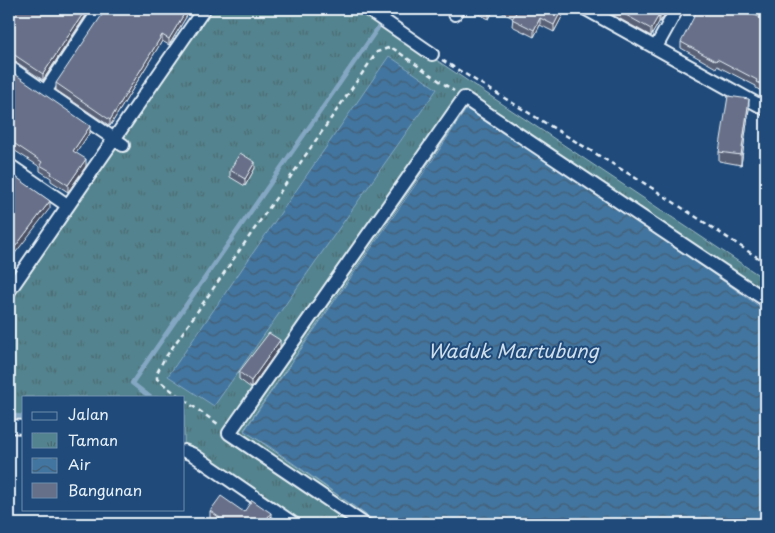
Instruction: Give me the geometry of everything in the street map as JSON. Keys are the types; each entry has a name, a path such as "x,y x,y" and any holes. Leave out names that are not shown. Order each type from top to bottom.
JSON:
{"street":[{"path":"45,92 100,9"},
{"path":"9,291 67,205 118,142 204,9"},
{"path":"367,9 432,54"},
{"path":"586,9 766,109"},
{"path":"656,47 678,9"},
{"path":"747,9 766,18"},
{"path":"9,68 118,142"},
{"path":"364,524 229,433 464,98 766,300"},
{"path":"9,165 67,205"},
{"path":"9,426 22,427"},
{"path":"185,451 192,454 285,522"}],"path":[{"path":"179,396 157,379 157,373 163,361 377,52 391,47 464,98"},
{"path":"432,54 652,188 766,264"},
{"path":"185,401 229,433"}],"green space":[{"path":"204,9 360,9 766,280 766,308 467,108 244,430 379,524 303,524 185,448 185,396 22,396 22,422 9,420 9,285"}],"water":[{"path":"389,56 437,89 214,406 168,376"},
{"name":"Waduk Martubung","path":"467,108 653,232 766,311 766,524 379,524 270,447 244,431"}],"building":[{"path":"9,9 86,9 43,74 9,53"},
{"path":"106,9 187,9 169,39 162,35 110,120 56,83"},
{"path":"481,9 491,9 489,13"},
{"path":"508,9 562,9 554,25 540,18 534,30 512,19 516,13"},
{"path":"615,9 664,9 651,29"},
{"path":"698,9 743,9 766,19 763,29 766,31 766,87 756,82 757,80 681,42"},
{"path":"9,70 90,126 73,151 86,159 68,185 40,165 42,162 9,140"},
{"path":"728,96 749,99 741,155 719,152"},
{"path":"240,153 255,162 245,179 230,170"},
{"path":"9,172 50,201 12,251 9,258"},
{"path":"269,333 280,340 251,381 239,372"},
{"path":"221,496 244,512 252,500 271,513 263,524 216,524 220,518 210,511"}],"waterway":[{"path":"149,396 132,383 391,9"},
{"path":"9,415 22,417"}]}
